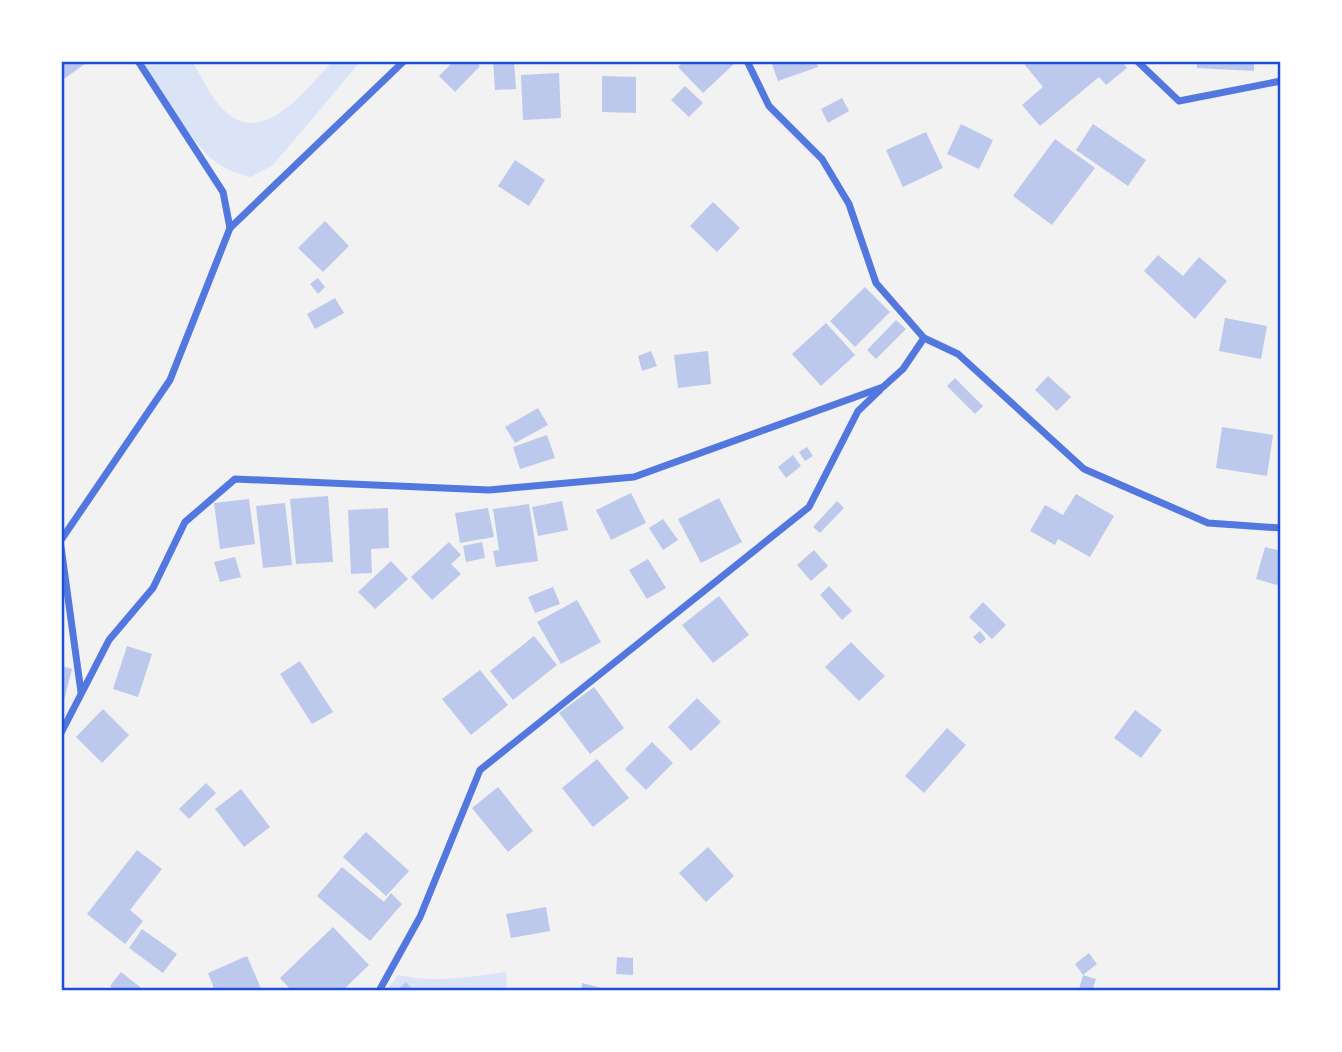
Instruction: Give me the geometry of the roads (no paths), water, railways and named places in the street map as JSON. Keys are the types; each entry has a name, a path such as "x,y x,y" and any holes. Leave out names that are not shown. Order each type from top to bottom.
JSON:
{"street":[{"path":"138,61 223,192 230,228"},
{"path":"61,540 170,380 230,228 404,61"},
{"path":"747,61 769,106 822,159 849,204 876,283 924,338 958,354 1084,469 1208,523 1281,528"},
{"path":"1137,61 1179,101 1281,81"},
{"path":"379,991 420,918 480,770 809,507 858,411 903,369 924,338"},
{"path":"61,733 109,640 153,588 185,522 235,479 489,490 634,477 883,387"},
{"path":"61,547 81,693"}]}
